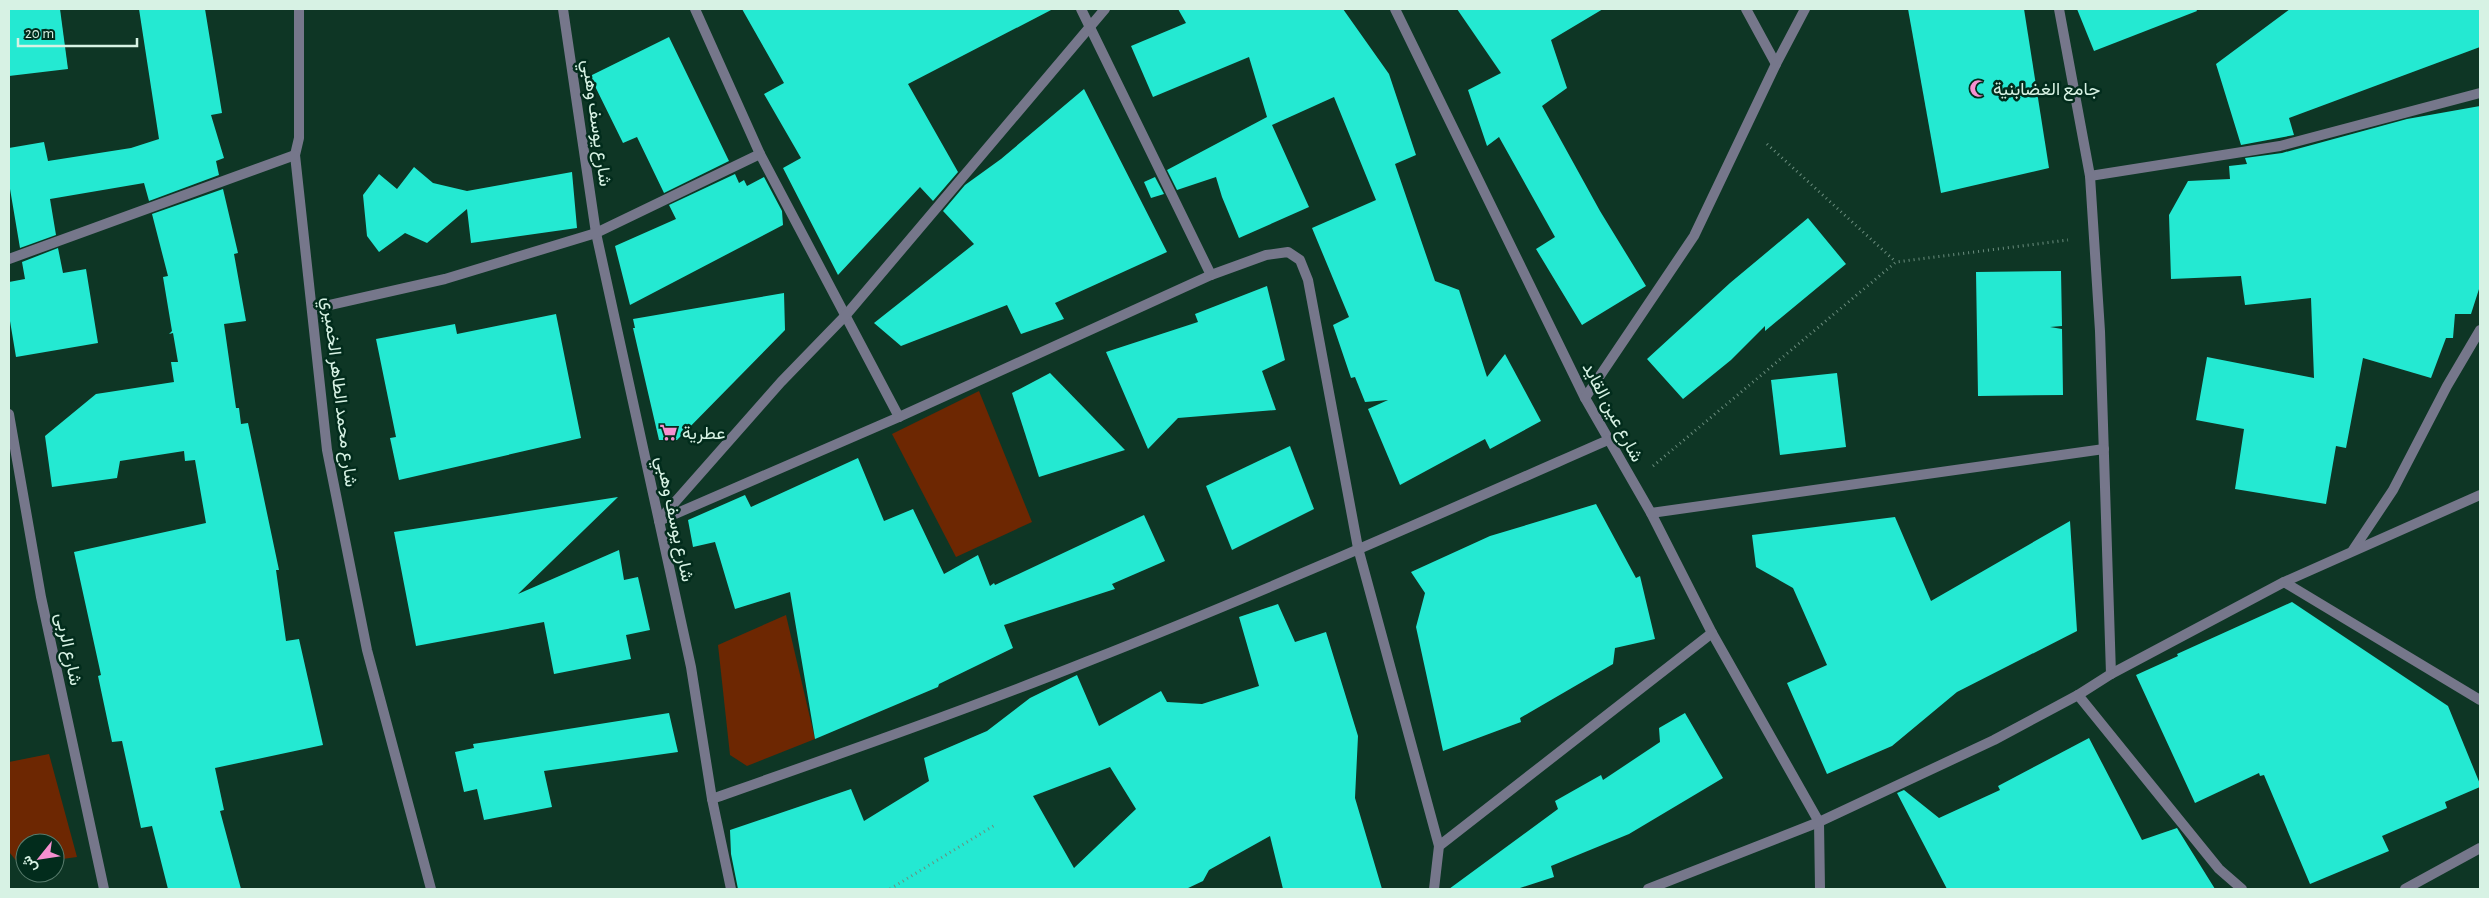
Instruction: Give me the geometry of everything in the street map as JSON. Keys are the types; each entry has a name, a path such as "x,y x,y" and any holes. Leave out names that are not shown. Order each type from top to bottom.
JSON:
{"street":[{"name":"شارع محمد الطاهر الخميري","path":"299,9 299,138 295,155 327,450 366,641 431,889"},
{"name":"شارع يوسف وهبي","path":"563,9 596,233 691,667 712,799 731,889"},
{"path":"694,9 760,154 899,417"},
{"path":"1081,9 1211,275"},
{"path":"659,521 781,382 846,315 1105,9"},
{"name":"شارع عين القايد","path":"1395,9 1585,398 1651,514 1712,633 1819,822"},
{"path":"1746,9 1776,64"},
{"path":"1585,398 1694,236 1776,64 1805,9"},
{"path":"2059,9 2090,176 2100,331 2111,674"},
{"path":"2090,176 2280,146 2480,93"},
{"path":"312,309 445,279 596,233 760,154"},
{"path":"9,259 295,155"},
{"path":"659,521 899,417 1211,275 1266,255 1288,252 1300,260 1308,280 1358,548 1439,846 1434,889"},
{"path":"2353,551 2393,490 2447,386 2480,330"},
{"name":"شارع الربى","path":"9,414 41,597 104,889"},
{"path":"712,799 877,741 1077,666 1608,440"},
{"path":"1651,514 2104,449"},
{"path":"1648,889 1819,822 1994,740 2078,695 2111,674 2284,582 2480,494"},
{"path":"2284,582 2480,700"},
{"path":"1439,846 1712,633"},
{"path":"2078,695 2219,869 2242,889"},
{"path":"1819,822 1820,889"},
{"path":"2404,889 2480,848"}],"path":[{"path":"1747,125 1896,262"},
{"path":"1633,483 1896,262 2070,240"},
{"path":"890,889 995,825"}],"shaded area":[{"path":"979,391 1032,522 956,557 892,434"},
{"path":"786,615 815,739 747,766 730,755 718,645"},
{"path":"49,754 77,857 65,859 65,833 15,833 15,859 9,852 9,762"}],"building":[{"path":"9,9 60,9 68,69 9,76"},
{"path":"139,9 205,9 222,113 211,115 224,158 216,161 219,175 149,201 144,183 50,199 56,235 20,248 9,183 9,148 44,142 48,161 131,148 159,139"},
{"path":"742,9 1053,9 908,84 958,172 933,201 920,187 838,275 783,168 801,158 764,94 784,83"},
{"path":"1178,9 1343,9 1389,74 1416,155 1395,164 1435,281 1459,290 1487,377 1505,354 1541,421 1490,449 1485,439 1400,485 1368,409 1388,400 1365,402 1355,377 1351,378 1333,325 1349,317 1312,228 1376,200 1334,97 1272,125 1309,207 1239,238 1216,177 1177,190 1167,170 1267,117 1249,57 1153,97 1131,46 1186,23"},
{"path":"1457,9 1603,9 1551,40 1567,88 1542,106 1600,211 1646,286 1582,325 1536,249 1555,237 1499,137 1487,146 1468,90 1501,73"},
{"name":"جامع الغضابنية","path":"1908,9 2024,9 2049,168 1941,193"},
{"path":"2077,9 2196,9 2197,11 2094,51"},
{"path":"2290,9 2480,9 2480,47 2289,118 2294,135 2241,145 2216,64"},
{"path":"669,37 729,161 664,193 637,137 623,143 590,76"},
{"path":"1084,89 1167,252 1055,303 1064,319 1021,334 1007,305 901,346 874,323 974,244 943,211 965,185 1001,159"},
{"path":"2480,106 2480,286 2471,314 2455,314 2453,338 2446,338 2431,378 2363,358 2346,448 2336,446 2326,504 2235,489 2244,429 2196,420 2207,357 2314,378 2311,298 2245,305 2241,276 2171,279 2169,215 2188,181 2230,179 2229,166 2247,164 2245,158 2282,153 2407,119"},
{"path":"414,167 433,183 467,191 572,172 577,228 471,243 467,209 427,243 405,233 379,252 367,236 363,195 379,174 397,189"},
{"path":"735,174 739,183 744,180 747,186 764,177 782,211 783,225 630,305 615,246 676,219 669,205"},
{"path":"1155,177 1164,194 1151,198 1144,182"},
{"path":"223,189 238,253 234,254 246,321 224,324 236,408 239,408 241,424 248,423 279,570 276,570 286,641 299,639 323,745 215,768 224,810 220,811 241,889 168,889 152,826 141,828 122,741 112,742 98,676 101,675 74,552 206,523 195,460 185,461 184,451 120,461 117,478 52,487 45,436 96,394 174,382 171,362 178,362 173,333 169,334 172,331 163,277 168,276 152,214"},
{"path":"1808,218 1846,264 1765,331 1765,326 1731,360 1683,399 1647,359 1730,283"},
{"path":"58,248 63,273 86,269 98,343 16,357 9,315 9,282 25,279 22,262"},
{"path":"2061,271 2062,326 2050,327 2062,329 2063,395 1978,396 1976,272"},
{"path":"1267,286 1285,360 1262,371 1276,410 1178,418 1148,449 1106,352 1198,322 1195,314"},
{"path":"784,293 785,330 677,440 659,440 633,328 635,328 633,319"},
{"path":"556,314 581,438 399,480 390,438 396,437 376,339 455,324 457,334"},
{"path":"1050,373 1125,450 1039,477 1012,393"},
{"path":"1837,373 1846,447 1780,455 1771,380"},
{"path":"1290,446 1314,509 1232,550 1206,486"},
{"path":"858,458 884,521 913,509 944,574 978,555 990,586 994,583 995,585 1144,515 1165,561 1112,584 1115,589 1004,625 1013,648 939,684 938,687 815,739 790,592 735,609 715,542 693,547 688,520 745,495 751,507"},
{"path":"618,497 518,594 619,550 624,580 638,577 650,630 626,635 631,659 554,674 544,622 416,646 394,532"},
{"path":"1596,504 1636,578 1640,576 1655,639 1615,648 1613,664 1520,718 1521,722 1443,751 1416,627 1425,593 1411,572 1490,536"},
{"path":"1895,517 1931,601 2070,521 2077,631 1957,692 1892,746 1827,774 1787,683 1827,665 1793,588 1756,567 1752,535"},
{"path":"2292,602 2448,706 2480,784 2480,787 2445,802 2447,808 2382,836 2389,851 2310,884 2264,775 2260,776 2259,773 2195,803 2136,675 2178,656 2177,654"},
{"path":"1278,604 1295,642 1326,632 1358,736 1355,798 1382,889 1283,889 1270,836 1209,870 1203,881 1186,889 738,889 731,854 730,830 851,789 864,821 929,781 924,758 987,731 1030,698 1077,675 1099,726 1161,691 1167,702 1202,704 1259,686 1239,617","holes":["1110,767 1136,809 1074,868 1033,796"]},
{"path":"669,713 678,752 544,771 552,807 484,820 477,789 464,792 455,752 474,748 473,744"},
{"path":"1685,713 1723,778 1629,834 1551,866 1554,877 1517,889 1449,889 1558,809 1555,801 1601,775 1603,780 1660,742 1659,728"},
{"path":"2089,738 2142,840 2177,828 2215,889 1947,889 1897,793 1904,790 1939,818 2000,790 1998,786"}],"place":[{"name":"جامع الغضابنية","path":"1979,89"},
{"name":"عطرية","path":"668,433"}]}
